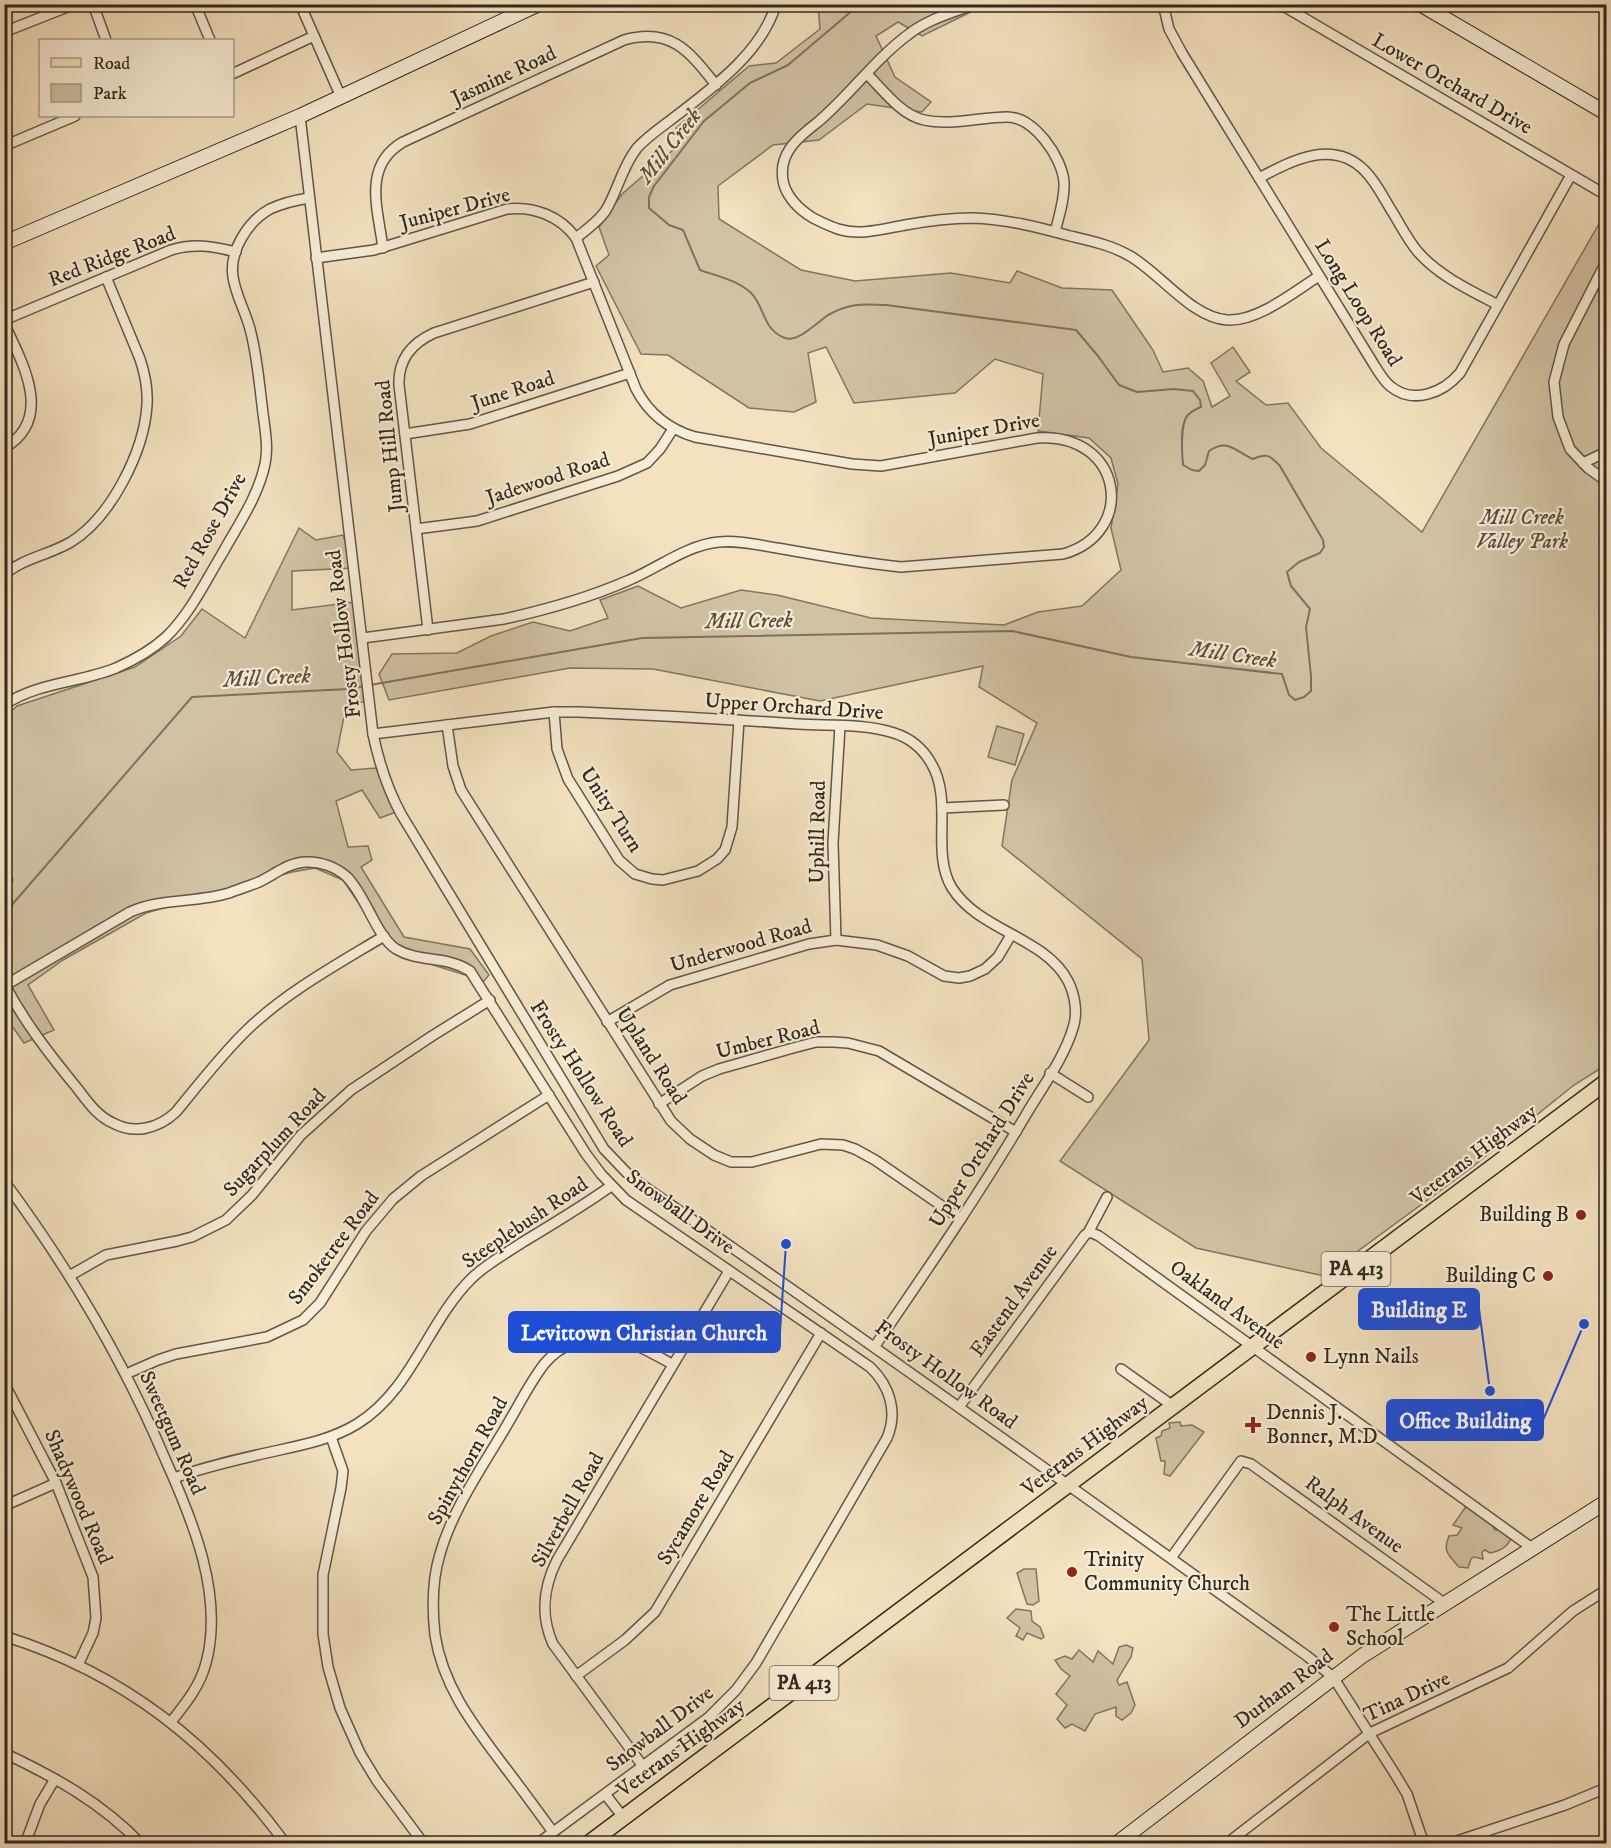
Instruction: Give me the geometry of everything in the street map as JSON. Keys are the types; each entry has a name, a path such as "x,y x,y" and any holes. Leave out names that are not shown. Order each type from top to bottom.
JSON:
{"main road":[{"path":"4,243 300,116 539,4"},
{"path":"1420,4 1606,113"},
{"name":"Veterans Highway","path":"588,1844 1606,1082"},
{"name":"Durham Road","path":"1116,1844 1379,1645 1606,1502"}],"street":[{"path":"4,32 75,4"},
{"path":"93,4 106,39"},
{"path":"195,4 210,39"},
{"path":"300,4 341,97"},
{"path":"576,238 604,212 624,168 638,147 716,85 742,59 770,22 776,4"},
{"path":"975,4 936,19 909,34 837,105 796,139 786,153 783,163 783,181 787,192 799,208 819,221 850,231 866,232 933,221 990,219 1105,245 1131,257 1197,309 1210,317 1221,320 1249,318 1319,276"},
{"name":"Long Loop Road","path":"1163,4 1169,28 1178,45 1384,380 1392,387 1415,395 1424,395 1440,391 1456,378 1571,175"},
{"name":"Lower Orchard Drive","path":"1280,4 1296,8 1606,195"},
{"path":"234,73 314,36"},
{"name":"Jasmine Road","path":"383,248 375,191 377,173 386,156 404,142 637,36 664,38 684,48 694,56 716,85"},
{"path":"867,74 906,112 924,120 955,121 1007,117 1023,120 1033,126 1053,153 1063,176 1064,192 1055,232"},
{"name":"Frosty Hollow Road","path":"300,116 373,734 384,781 401,814 604,1149 645,1187 875,1346 1334,1677 1407,1794 1424,1844"},
{"path":"4,146 73,117"},
{"path":"1259,178 1292,161 1315,154 1331,155 1352,162 1364,169 1373,180 1411,243 1426,261 1445,275 1498,305"},
{"name":"Red Rose Drive","path":"4,705 33,690 113,669 144,654 156,646 182,618 251,503 264,466 266,440 256,356 251,330 236,292 232,274 236,252 244,234 263,214 285,203 309,198"},
{"name":"Juniper Drive","path":"316,258 383,248 487,215 517,208 532,209 548,215 576,238 636,389 656,417 673,429 703,439 870,466 900,464 1037,438 1054,437 1076,442 1087,448 1100,460 1110,486 1110,506 1105,523 1093,539 1063,554 901,567 745,543 718,542 689,550 610,588 504,620 363,638"},
{"name":"Red Ridge Road","path":"4,322 143,260 183,246 204,246 236,252"},
{"path":"1606,262 1564,344 1554,382 1558,417 1570,449 1583,464 1606,481"},
{"path":"4,575 27,561 70,543 93,526 120,489 141,438 147,404 144,373 106,277"},
{"name":"Jump Hill Road","path":"428,630 398,377 402,362 415,344 434,333 594,282"},
{"path":"4,322 29,382 33,399 30,416 24,430 13,443 4,448"},
{"name":"June Road","path":"405,434 470,424 630,373"},
{"name":"Jadewood Road","path":"416,529 484,519 618,476 647,463 660,449 673,429"},
{"path":"1583,464 1606,452"},
{"name":"Upper Orchard Drive","path":"373,734 554,712 739,720 881,730 914,743 923,752 935,769 940,783 944,865 953,889 969,907 1050,959 1064,974 1076,1005 1074,1026 1067,1044 1016,1131 961,1219 875,1346"},
{"name":"Unity Turn","path":"554,712 558,749 564,770 619,860 635,874 663,880 707,867 717,859 729,842 739,720"},
{"name":"Upland Road","path":"447,725 453,766 462,790 659,1104 682,1132 714,1155 741,1163 821,1144 843,1145 875,1160 961,1219"},
{"name":"Uphill Road","path":"836,940 833,843 840,726"},
{"path":"942,808 1005,805"},
{"name":"Snowball Drive","path":"5,986 143,906 189,901 228,893 259,882 283,868 303,862 327,865 346,877 363,898 384,936 398,950 411,955 443,959 461,965 470,971 586,1154 611,1186 641,1212 870,1367 882,1381 892,1409 887,1438 756,1663 736,1690 708,1717 537,1844"},
{"name":"Underwood Road","path":"607,1022 670,984 809,944 836,940 889,948 944,976 959,978 985,969 998,957 1011,935"},
{"path":"5,986 30,1029 95,1110 114,1124 126,1128 146,1129 162,1123 176,1112 240,1038 266,1013 284,999 384,936"},
{"name":"Sugarplum Road","path":"71,1275 106,1255 192,1237 226,1220 252,1195 301,1135 344,1096 369,1076 490,1000"},
{"name":"Umber Road","path":"659,1104 702,1076 718,1069 816,1042 848,1043 879,1051 1016,1131"},
{"path":"1050,1073 1089,1097"},
{"name":"Smoketree Road","path":"126,1374 158,1359 176,1354 267,1337 303,1320 320,1303 366,1231 393,1199 421,1176 549,1095"},
{"name":"Sweetgum Road","path":"4,1181 71,1275 99,1323 126,1374 174,1478 199,1544 205,1568 210,1629 206,1662 195,1691 171,1722"},
{"name":"Steeplebush Road","path":"174,1478 214,1464 331,1437 364,1419 393,1393 410,1370 447,1309 476,1275 611,1186"},
{"name":"Eastend Avenue","path":"959,1407 1088,1233 1107,1197"},
{"name":"Oakland Avenue","path":"1088,1233 1105,1240 1532,1548"},
{"name":"Silverbell Road","path":"642,1765 560,1655 549,1634 544,1606 549,1576 672,1364 729,1271"},
{"name":"Sycamore Road","path":"576,1676 625,1640 655,1612 821,1333"},
{"name":"Spinythorn Road","path":"553,1832 473,1724 458,1701 445,1672 435,1634 433,1604 440,1554 454,1516 538,1373 552,1356 572,1344 600,1337 628,1341 672,1364"},
{"path":"1121,1369 1173,1406"},
{"name":"Shadywood Road","path":"4,1383 56,1483 79,1538 95,1590 96,1618 93,1633 78,1665"},
{"path":"331,1437 343,1471 323,1575 323,1634 328,1667 340,1708 360,1753 377,1781 424,1844"},
{"name":"Ralph Avenue","path":"1171,1558 1241,1461 1259,1469 1444,1603"},
{"path":"4,1506 56,1483"},
{"name":"Tina Drive","path":"1226,1844 1370,1733 1508,1668 1573,1611 1606,1590"},
{"path":"4,1636 78,1665 110,1682 171,1722 225,1770 259,1808 286,1844"},
{"path":"4,1753 78,1792 126,1828 141,1844"},
{"path":"25,1844 40,1804 55,1779"},
{"path":"1448,1844 1565,1805 1606,1788"},
{"path":"605,1794 623,1817"}],"green space":[{"name":"Mill Creek Valley Park","path":"818,5 985,5 922,36 898,22 876,36 895,77 931,102 922,112 867,104 819,140 773,145 718,186 719,219 801,270 855,281 951,273 1010,283 1017,271 1062,288 1112,290 1153,350 1163,372 1188,368 1203,381 1212,407 1230,396 1211,363 1233,347 1250,372 1236,381 1266,405 1288,403 1321,448 1422,532 1600,222 1606,225 1606,1065 1574,1085 1471,1168 1324,1276 1196,1248 1060,1161 1149,1040 1142,959 1002,846 1012,780 1037,723 979,687 983,666 820,701 653,669 570,668 389,700 379,674 392,654 457,653 491,636 533,622 570,631 608,618 600,600 638,586 681,608 741,590 777,595 871,618 1004,625 1038,612 1082,606 1121,570 1111,528 1118,484 1111,458 1089,438 1038,431 1043,374 995,359 955,393 854,403 826,347 808,353 816,402 794,412 749,408 668,355 641,354 596,266 609,255 599,227 622,194 680,144 676,128 749,66 776,63 820,29"},
{"path":"299,528 316,540 343,535 354,568 292,571 292,610 354,602 366,701 346,706 337,752 351,770 376,768 396,812 380,818 362,790 336,801 348,847 368,846 372,860 361,867 404,937 470,949 489,975 484,981 392,952 343,880 315,868 292,872 146,913 63,960 28,985 54,1030 24,1043 5,1016 5,892 13,880 5,862 5,717 17,706 135,667 181,636 202,609 245,638"},
{"path":"997,726 1024,734 1015,765 988,757"},
{"path":"1180,1422 1181,1426 1192,1425 1204,1432 1170,1476 1164,1474 1165,1461 1161,1461 1156,1438 1161,1436 1162,1431 1170,1428 1169,1423"},
{"path":"1467,1505 1491,1523 1495,1530 1501,1530 1511,1538 1508,1544 1500,1550 1490,1553 1485,1550 1482,1552 1483,1559 1474,1557 1471,1559 1468,1568 1459,1567 1446,1550 1449,1536 1457,1535 1462,1528 1453,1525"},
{"path":"1024,1569 1036,1569 1039,1601 1033,1605 1027,1604 1017,1573"},
{"path":"1016,1609 1031,1611 1032,1621 1040,1627 1044,1637 1041,1639 1027,1633 1023,1640 1016,1636 1020,1628 1007,1618"},
{"path":"1126,1645 1133,1648 1131,1657 1117,1680 1119,1685 1127,1682 1135,1705 1131,1713 1122,1720 1116,1716 1116,1707 1095,1714 1085,1731 1072,1724 1065,1728 1057,1719 1067,1705 1056,1694 1070,1676 1055,1660 1065,1656 1072,1659 1079,1650 1093,1662 1098,1651 1113,1664 1119,1647"}],"waterway":[{"name":"Mill Creek","path":"370,685 642,638 1012,631 1131,657 1282,674 1289,695 1295,700 1311,691 1306,627 1310,609 1291,586 1287,572 1299,562 1320,553 1324,547 1323,540 1280,466 1271,457 1262,456 1253,459 1231,447 1221,446 1209,451 1205,465 1199,471 1183,465 1182,439 1185,419 1201,407 1200,400 1193,391 1174,389 1137,392 1119,385 1076,330 886,305 843,308 828,315 801,335 790,339 785,338 772,329 750,292 733,281 700,270 683,230 669,225 649,208 649,197 654,186 704,121 750,83 788,65 860,4"},
{"name":"Mill Creek","path":"4,914 192,697 348,689 364,686"}],"place":[{"name":"Building B","path":"1581,1215"},
{"name":"Levittown Christian Church","path":"786,1244"},
{"name":"Building C","path":"1548,1276"},
{"name":"Office Building","path":"1584,1324"},
{"name":"Lynn Nails","path":"1311,1357"},
{"name":"Building E","path":"1490,1391"},
{"name":"Dennis J. Bonner, M.D","path":"1253,1425"},
{"name":"Trinity Community Church","path":"1072,1572"},
{"name":"The Little School","path":"1334,1627"}]}
